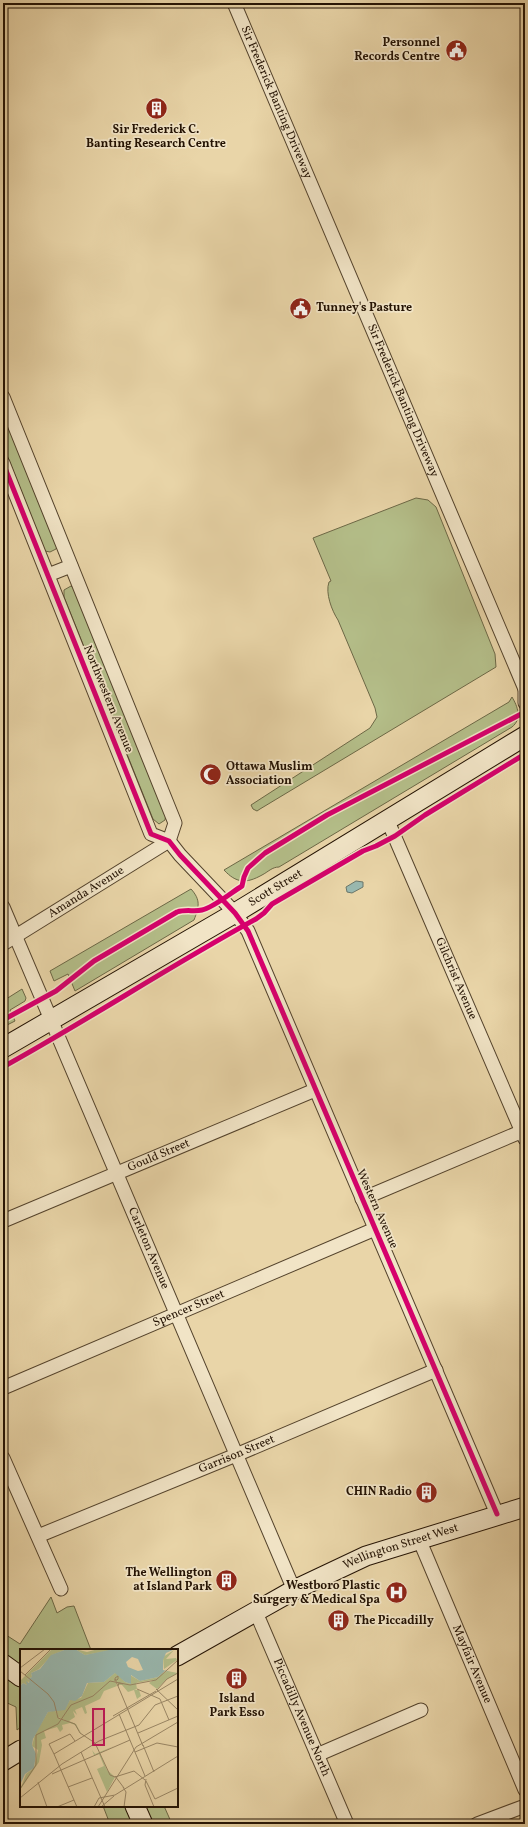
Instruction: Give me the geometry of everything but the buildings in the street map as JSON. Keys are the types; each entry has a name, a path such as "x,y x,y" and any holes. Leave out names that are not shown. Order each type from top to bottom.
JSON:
{"main road":[{"name":"Scott Street","path":"3,1048 235,912 525,736"},
{"name":"Wellington Street West","path":"178,1655 255,1610 366,1556 497,1514 525,1507"},
{"path":"3,1662 20,1668"},
{"path":"3,1662 20,1676"},
{"path":"3,1761 20,1751"},
{"path":"135,1807 143,1824"}],"street":[{"name":"Sir Frederick Banting Driveway","path":"234,3 510,652 525,689 525,703"},
{"name":"Northwestern Avenue","path":"3,397 175,823 169,841"},
{"name":"Northwestern Avenue","path":"3,463 151,834 169,841 180,855 235,912"},
{"path":"48,576 71,566"},
{"name":"Gilchrist Avenue","path":"387,819 524,1134"},
{"name":"Amanda Avenue","path":"3,944 169,841"},
{"name":"Carleton Avenue","path":"3,907 294,1590"},
{"name":"Western Avenue","path":"235,912 248,931 497,1514"},
{"name":"Gould Street","path":"3,1221 315,1090"},
{"path":"362,1199 524,1134"},
{"name":"Spencer Street","path":"3,1388 175,1313 375,1229"},
{"name":"Garrison Street","path":"38,1536 236,1455 436,1370"},
{"path":"3,1458 61,1589"},
{"name":"Mayfair Avenue","path":"418,1539 525,1790"},
{"name":"Piccadilly Avenue North","path":"255,1610 347,1824"},
{"path":"317,1755 421,1710"},
{"path":"477,1824 525,1806"}],"green space":[{"path":"3,409 58,545 56,549 50,552 45,551 3,445"},
{"path":"416,498 428,500 436,507 495,654 496,667 257,811 253,809 251,805 370,728 377,717 375,708 338,620 331,607 328,586 329,582 331,581 313,538"},
{"path":"71,586 76,591 166,814 165,820 159,824 153,819 64,597 64,590"},
{"path":"512,697 516,705 518,717 512,727 279,867 246,881 233,878 224,870 509,702"},
{"path":"191,889 198,900 194,920 75,991 68,974 54,981 50,971"},
{"path":"22,989 26,998 25,1001 10,1010 15,1021 3,1027 3,1001"},
{"path":"51,1597 57,1613 67,1607 74,1606 91,1649 20,1649 20,1728 17,1730 16,1707 3,1701 3,1633 20,1644"},
{"path":"103,1807 164,1807 172,1824 110,1824"}],"water":[{"path":"356,881 363,882 363,887 352,893 347,892 346,887"}],"cycle path":[{"path":"3,463 151,834 169,841 180,855 235,913 248,931 497,1514"},
{"path":"3,1020 56,991 94,961 177,912 202,910 217,903 242,886 248,868 265,853 327,815 525,712"},
{"path":"3,1067 192,955 256,919 272,904 363,851 395,836 425,815 525,754"}],"place":[{"name":"Personnel Records Centre","path":"456,50"},
{"name":"Sir Frederick C. Banting Research Centre","path":"156,109"},
{"name":"Tunney's Pasture","path":"300,308"},
{"name":"Ottawa Muslim Association","path":"211,774"},
{"name":"CHIN Radio","path":"427,1492"},
{"name":"The Wellington at Island Park","path":"227,1580"},
{"name":"Westboro Plastic Surgery & Medical Spa","path":"396,1593"},
{"name":"The Piccadilly","path":"338,1621"},
{"name":"Island Park Esso","path":"237,1678"}]}
